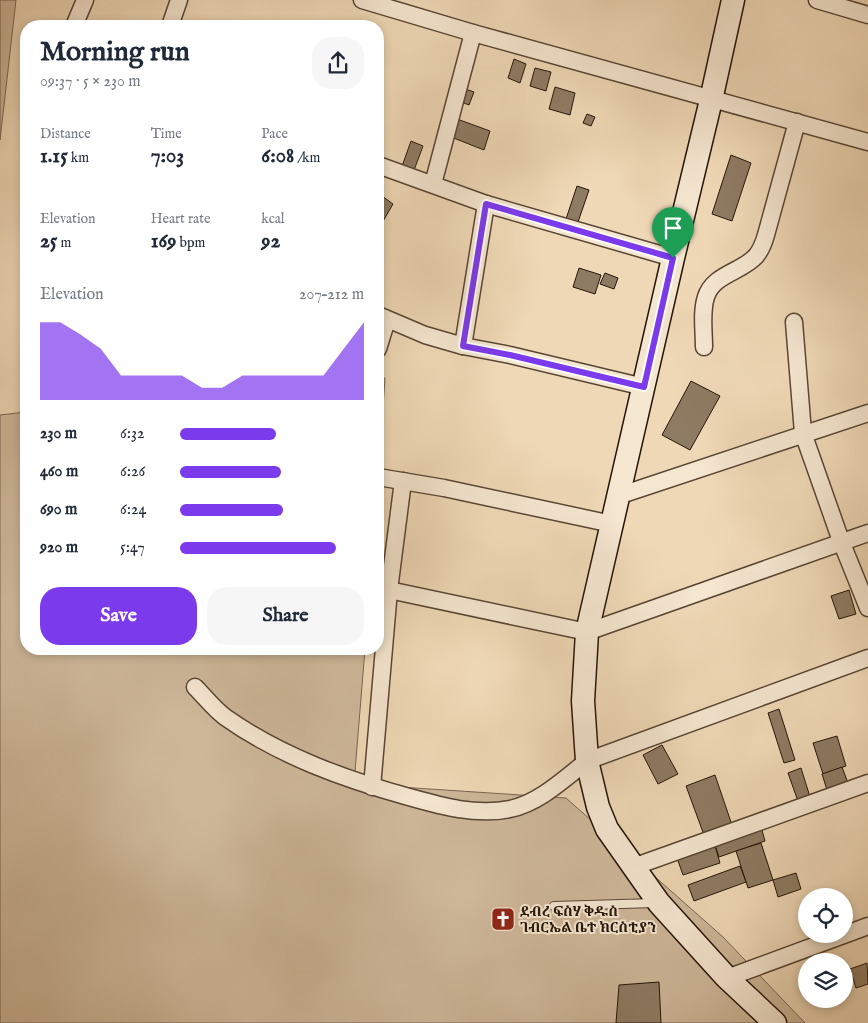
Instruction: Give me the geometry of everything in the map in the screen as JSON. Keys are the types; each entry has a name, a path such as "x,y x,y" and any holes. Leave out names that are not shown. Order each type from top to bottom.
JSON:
{"main road":[{"path":"733,0 587,632 583,701 586,761 598,808 607,829 659,903 727,978 775,1023"}],"street":[{"path":"77,20 85,0"},
{"path":"172,20 179,0"},
{"path":"362,0 383,3 473,33 868,142"},
{"path":"817,0 868,15"},
{"path":"433,184 473,33"},
{"path":"704,347 704,306 706,295 716,281 748,262 760,250 766,235 797,122"},
{"path":"384,167 486,204 673,258"},
{"path":"463,346 486,204"},
{"path":"384,318 425,335 463,346 510,355 644,387"},
{"path":"794,322 803,433 841,542 868,608"},
{"path":"618,496 868,413"},
{"path":"384,478 444,488 612,524"},
{"path":"384,648 389,590 403,481"},
{"path":"389,590 587,632 868,533"},
{"path":"372,787 383,655"},
{"path":"195,687 223,715 284,752 372,787 443,806 485,812 511,809 531,801 554,787 586,761 868,658"},
{"path":"633,868 868,783"},
{"path":"727,978 868,926"}],"lane":[{"path":"554,906 659,903"}],"shaded area":[{"path":"0,0 16,0 0,140"},
{"path":"20,413 20,655 365,655 354,784 566,798 723,937 805,1023 0,1023 0,415"}],"building":[{"path":"514,59 526,64 520,83 508,78"},
{"path":"535,68 551,72 546,91 530,86"},
{"path":"460,87 474,92 469,105 456,100"},
{"path":"555,87 575,93 570,115 549,109"},
{"path":"587,114 595,117 591,126 583,123"},
{"path":"457,119 490,131 484,150 451,137"},
{"path":"411,141 423,146 413,173 401,169"},
{"path":"731,155 751,163 732,221 712,214"},
{"path":"577,186 589,190 578,222 566,219"},
{"path":"384,197 393,204 384,220"},
{"path":"579,268 601,275 595,294 573,287"},
{"path":"605,273 618,278 614,289 600,284"},
{"path":"691,381 720,396 690,450 662,435"},
{"path":"849,590 856,614 839,619 831,596"},
{"path":"779,709 795,760 784,763 768,713"},
{"path":"837,736 846,766 823,774 813,743"},
{"path":"662,745 678,774 658,784 643,755"},
{"path":"842,767 848,783 827,790 822,774"},
{"path":"801,768 811,800 799,804 788,773"},
{"path":"715,775 732,825 704,835 686,786"},
{"path":"761,827 765,841 719,857 714,842"},
{"path":"761,843 773,880 748,888 736,851"},
{"path":"715,846 720,863 683,875 677,858"},
{"path":"740,866 746,882 694,901 688,885"},
{"path":"796,873 801,888 778,897 773,880"},
{"path":"867,963 868,984 856,988 853,978 853,968"},
{"path":"659,982 661,1023 616,1023 619,985"}],"place":[{"name":"ደብረ ፍስሃ ቅዱስ ገብርኤል ቤተ ክርስቲያን","path":"503,919"}],"route":[{"path":"486,204 673,258 644,387 510,355 463,346 486,204"}]}
